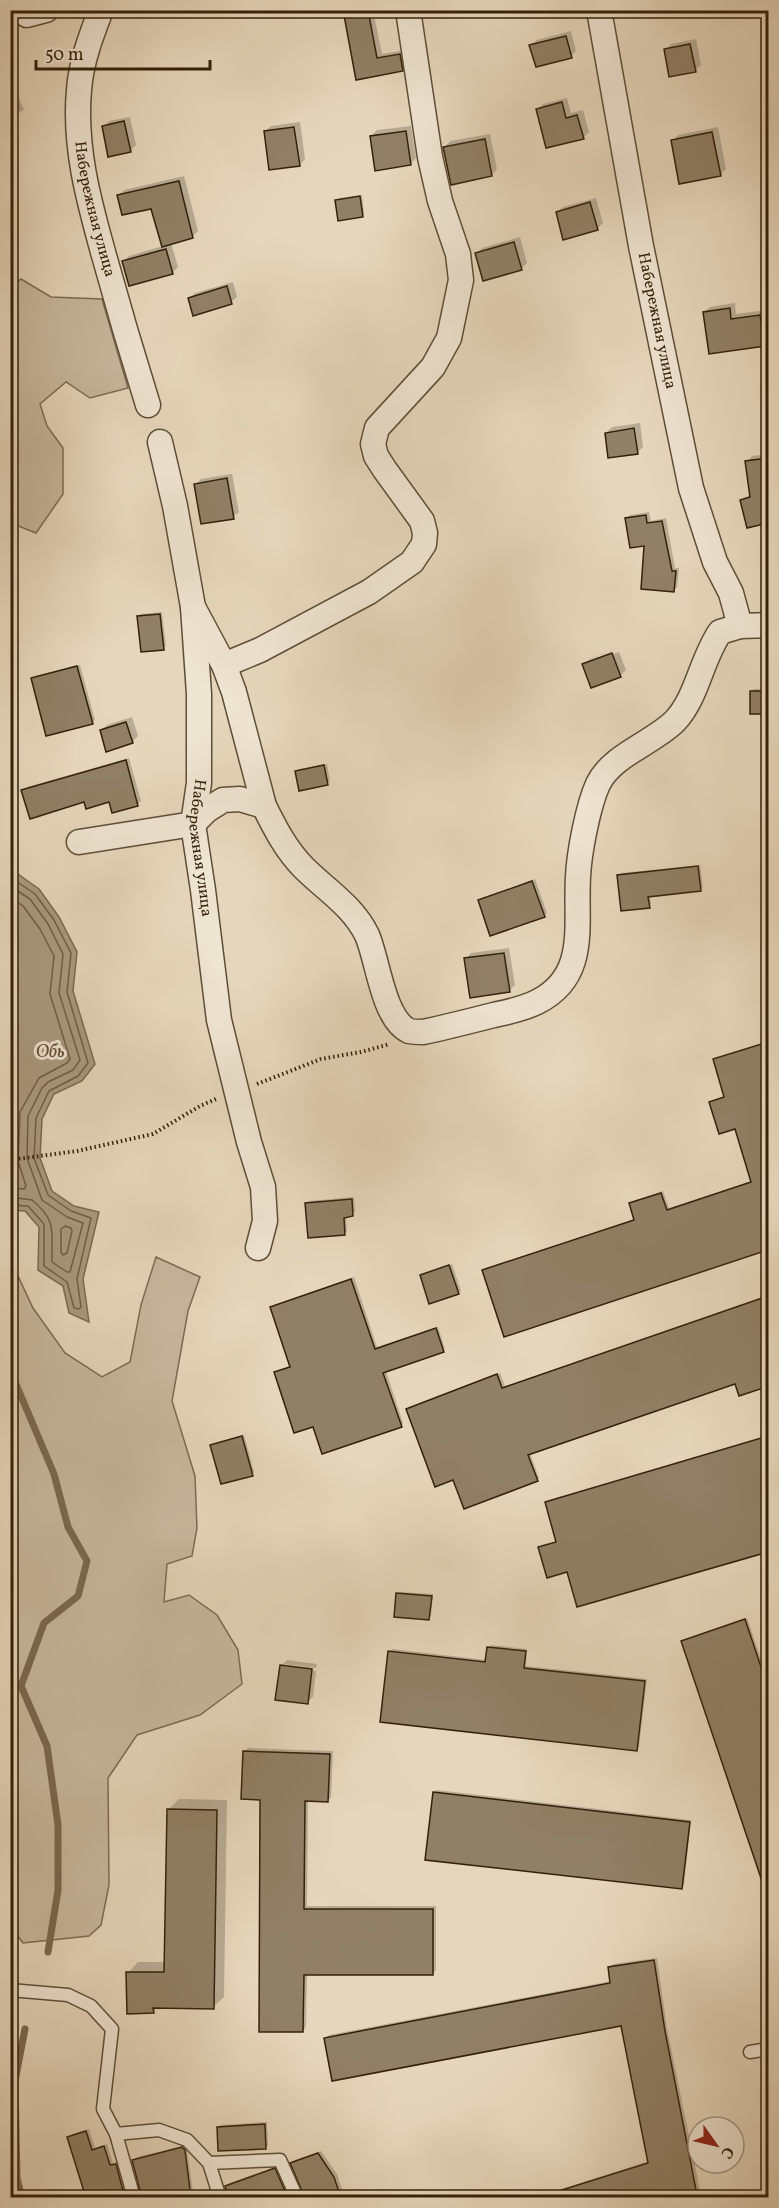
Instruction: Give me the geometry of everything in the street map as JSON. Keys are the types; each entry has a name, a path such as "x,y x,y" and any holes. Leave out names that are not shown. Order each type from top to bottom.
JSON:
{"street":[{"name":"Набережная улица","path":"101,10 83,63 79,88 78,147 91,209 122,324 148,405"},
{"path":"224,665 260,650 369,592 412,562 424,544 425,532 422,521 376,456 373,444 377,428 433,367 449,338 461,280 458,254 440,201 430,157 408,10"},
{"name":"Набережная улица","path":"599,10 641,246 691,488 715,562 731,593 740,626"},
{"name":"Набережная улица","path":"160,442 176,506 193,607 199,694 199,783 193,824 204,890 219,1020 249,1142 263,1187 265,1221 258,1248"},
{"path":"193,607 224,665 237,700 264,806 288,851 305,870 351,911 367,936 395,1018 409,1031 423,1032 520,1009 554,991 567,978 574,959 578,936 578,875 585,828 599,783 619,760 674,721 690,701 700,670 720,632 740,626 768,625"},
{"path":"79,842 193,824 207,810 223,800 240,799 264,806"}],"lane":[{"path":"10,1990 68,1995 91,2006 112,2029 103,2109 116,2134 134,2198"},
{"path":"750,2052 768,2049"},
{"path":"116,2134 159,2130 187,2140 209,2163 220,2198"},
{"path":"209,2163 280,2160 297,2198"}],"path":[{"path":"10,1160 77,1150"}],"shaded area":[{"path":"21,279 51,297 102,299 128,388 90,398 66,382 40,404 47,426 63,448 63,494 36,533 11,523 10,288"},
{"path":"156,1257 200,1277 188,1311 172,1401 195,1476 197,1528 192,1556 167,1564 164,1602 189,1595 217,1615 238,1650 242,1684 200,1715 137,1735 108,1778 109,1885 101,1925 89,1936 23,1943 10,1926 11,1261 33,1308 65,1353 102,1377 130,1362 141,1305"}],"water":[{"name":"Обь","path":"11,869 39,889 59,917 77,952 73,991 95,1064 82,1081 54,1094 42,1119 40,1158 52,1191 74,1206 99,1212 83,1279 89,1322 69,1313 63,1286 38,1270 39,1227 25,1211 11,1210"}],"building":[{"path":"343,10 368,10 377,58 400,54 403,71 356,80"},
{"path":"566,36 572,58 536,67 529,45"},
{"path":"690,44 696,72 669,77 664,49"},
{"path":"562,102 566,118 577,115 584,139 546,148 536,109"},
{"path":"124,121 131,152 108,157 102,126"},
{"path":"294,127 300,166 269,170 264,131"},
{"path":"406,131 411,165 375,171 370,136"},
{"path":"712,132 721,176 679,184 671,140"},
{"path":"485,139 492,176 451,185 443,147"},
{"path":"179,181 193,238 162,247 151,209 122,215 117,195"},
{"path":"360,196 363,217 338,221 335,200"},
{"path":"590,202 598,230 563,240 556,212"},
{"path":"514,242 522,270 483,281 475,253"},
{"path":"166,249 173,274 129,286 122,261"},
{"path":"227,286 232,304 193,316 188,298"},
{"path":"730,308 731,319 760,315 765,346 709,354 703,312"},
{"path":"634,428 638,454 608,458 605,433"},
{"path":"768,458 768,523 747,528 740,500 750,497 745,461"},
{"path":"227,478 234,519 201,524 194,484"},
{"path":"646,515 647,523 662,521 672,571 676,571 674,592 641,589 644,546 630,548 625,518"},
{"path":"160,614 164,650 141,652 137,616"},
{"path":"612,653 621,677 591,688 582,664"},
{"path":"77,666 93,724 46,736 31,678"},
{"path":"750,691 768,691 768,714 750,714"},
{"path":"126,722 133,743 106,752 100,730"},
{"path":"126,760 138,806 112,813 109,802 86,809 84,802 30,819 21,790"},
{"path":"324,765 328,785 299,791 295,771"},
{"path":"698,866 701,891 648,897 650,908 621,911 617,875"},
{"path":"532,881 545,917 490,936 478,900"},
{"path":"504,953 510,992 470,998 464,958"},
{"path":"768,1042 768,1250 504,1337 482,1270 634,1220 629,1203 661,1193 667,1210 751,1182 735,1129 719,1134 709,1102 724,1097 713,1059"},
{"path":"352,1199 353,1216 344,1218 345,1235 308,1238 305,1203"},
{"path":"449,1265 459,1294 429,1304 420,1275"},
{"path":"351,1279 375,1349 436,1328 444,1352 383,1373 402,1427 322,1454 313,1427 294,1433 274,1372 290,1367 270,1307"},
{"path":"768,1296 768,1374 762,1376 766,1387 739,1396 735,1384 528,1455 538,1481 464,1509 453,1480 435,1487 406,1409 497,1374 502,1388"},
{"path":"242,1436 253,1476 221,1484 210,1445"},
{"path":"768,1436 768,1552 577,1607 567,1572 547,1578 538,1547 556,1542 545,1502"},
{"path":"396,1593 432,1596 429,1620 394,1617"},
{"path":"745,1619 768,1688 768,1890 765,1890 681,1641"},
{"path":"487,1647 526,1651 524,1668 645,1681 637,1751 380,1722 388,1651 485,1662"},
{"path":"280,1665 312,1669 308,1704 275,1700"},
{"path":"243,1751 330,1754 328,1802 305,1801 304,1909 433,1909 433,1975 304,1975 303,2032 259,2032 260,1800 241,1799"},
{"path":"433,1792 690,1822 682,1889 425,1860"},
{"path":"167,1809 217,1810 214,2009 153,2008 154,2013 127,2014 126,1972 164,1972"},
{"path":"654,1960 686,2139 686,2175 693,2175 697,2195 684,2198 552,2198 552,2193 648,2163 621,2026 332,2081 324,2038 610,1983 608,1967"},
{"path":"265,2124 266,2149 218,2151 217,2127"},
{"path":"86,2131 92,2150 104,2146 110,2165 116,2164 125,2198 86,2198 67,2137"},
{"path":"182,2147 185,2150 191,2198 142,2198 132,2160"},
{"path":"318,2153 334,2177 341,2198 305,2198 290,2163"},
{"path":"275,2168 288,2198 228,2198 225,2186"}],"waterway":[{"path":"10,1370 54,1474 68,1527 87,1561 78,1596 44,1623 21,1686 47,1746 58,1825 58,1890 48,1952"},
{"path":"22,2198 17,2179 15,2081 25,2029"}]}
